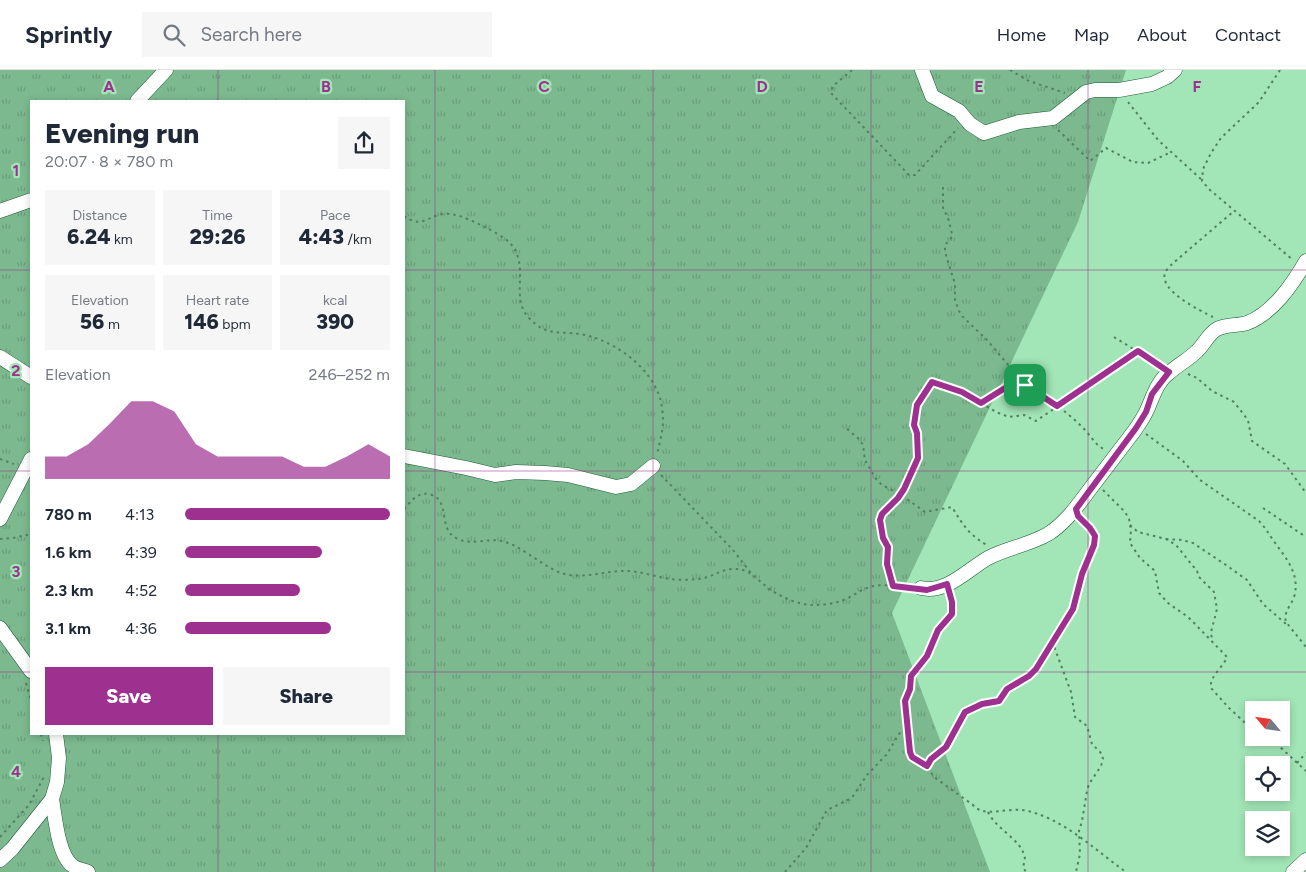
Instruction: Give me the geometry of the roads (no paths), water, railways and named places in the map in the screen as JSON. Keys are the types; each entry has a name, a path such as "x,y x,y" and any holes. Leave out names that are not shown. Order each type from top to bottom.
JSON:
{"street":[{"path":"138,100 166,70"},
{"path":"922,70 932,96 959,111 976,129 984,133 1019,122 1053,118 1061,114 1091,90 1119,90 1152,84 1167,77 1174,70"},
{"path":"0,212 30,200"},
{"path":"920,588 927,590 947,584 988,558 1048,534 1076,509 1098,480 1136,428 1146,412 1152,394 1169,372 1183,364 1198,350 1210,334 1217,330 1257,319 1270,310 1305,267"},
{"path":"0,357 30,376"},
{"path":"405,456 495,475 516,472 568,475 616,487 631,484 653,466"},
{"path":"0,519 29,464"},
{"path":"0,628 30,670"},
{"path":"0,860 12,849 52,799 57,782 59,758 56,735"},
{"path":"52,799 58,836 64,854 71,865 88,872"},
{"path":"1293,872 1306,860"}]}
